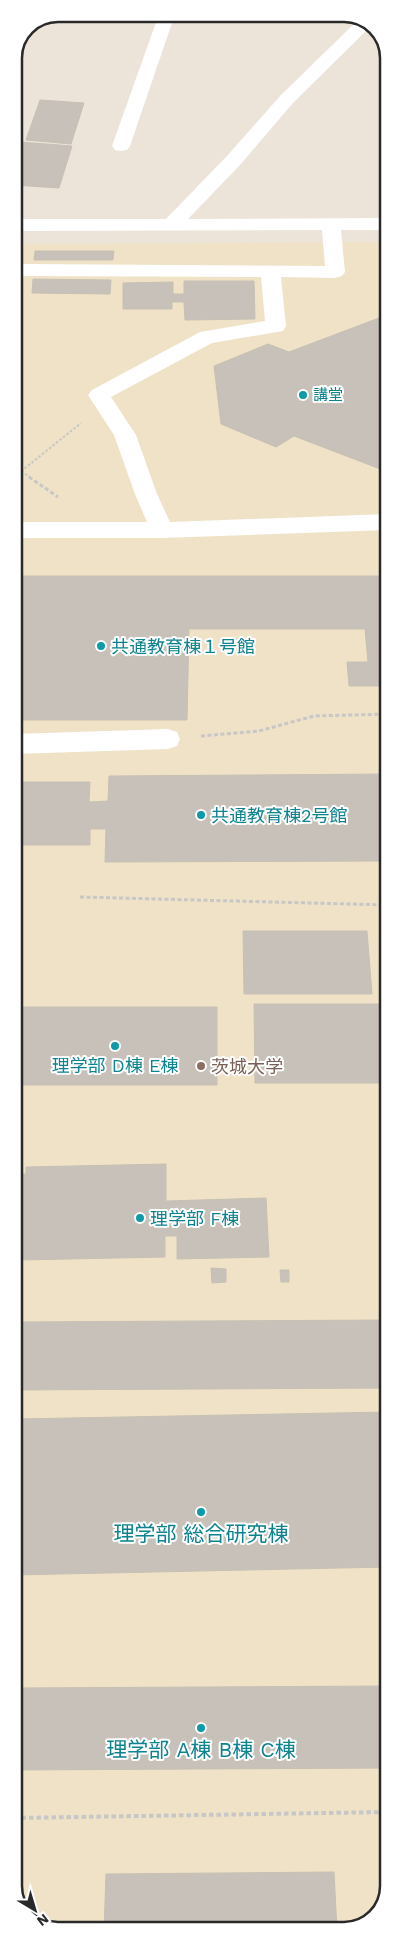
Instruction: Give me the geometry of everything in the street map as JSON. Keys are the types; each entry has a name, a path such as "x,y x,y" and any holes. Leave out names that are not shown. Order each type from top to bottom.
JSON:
{"street":[{"path":"121,146 164,23"},
{"path":"172,224 233,161 287,99 361,27"},
{"path":"25,270 335,272 331,224"},
{"path":"22,225 379,224"},
{"path":"162,530 146,494 125,435 99,395 207,337 276,326 270,271"},
{"path":"22,530 162,530 379,522"},
{"path":"22,744 168,739"}],"path":[{"path":"22,471 48,452 69,431 107,406"},
{"path":"168,739 259,731 314,716 379,714"},
{"path":"80,896 379,905"},
{"path":"23,1818 380,1812"}],"shaded area":[{"name":"茨城大学","path":"379,242 380,1887 377,1900 371,1910 355,1921 56,1922 42,1919 36,1915 26,1903 23,1891 22,244"}],"building":[{"path":"40,100 84,103 71,144 26,140"},
{"path":"22,142 72,146 59,188 22,186"},
{"path":"35,251 114,251 113,260 34,260"},
{"path":"33,279 111,280 110,294 32,293"},
{"path":"184,281 254,281 255,319 185,320 184,302 172,302 172,309 123,309 123,283 173,282 173,294 184,294"},
{"name":"講堂","path":"379,318 379,469 294,436 276,447 221,424 214,366 268,344 289,352"},
{"name":"共通教育棟１号館","path":"22,576 379,576 379,686 349,686 347,662 368,662 365,629 189,629 187,720 22,720"},
{"name":"共通教育棟2号館","path":"379,774 379,861 105,862 106,829 90,829 90,845 22,845 22,782 90,782 89,802 108,801 109,776"},
{"path":"243,931 367,931 372,994 244,994"},
{"path":"254,1004 380,1004 380,1083 255,1083"},
{"name":"理学部 D棟 E棟","path":"23,1007 217,1007 217,1085 23,1085"},
{"name":"理学部 F棟","path":"166,1164 166,1201 266,1198 269,1257 177,1259 177,1236 165,1236 165,1257 23,1260 23,1174 26,1174 26,1167"},
{"path":"211,1268 226,1269 226,1282 212,1283"},
{"path":"280,1270 289,1270 289,1282 281,1282"},
{"path":"380,1320 380,1388 23,1390 23,1322"},
{"name":"理学部 総合研究棟","path":"380,1412 380,1567 23,1575 23,1419"},
{"name":"理学部 A棟 B棟 C棟","path":"380,1686 380,1768 23,1770 23,1688"},
{"path":"334,1872 337,1922 104,1922 106,1874"}],"place":[{"name":"講堂","path":"303,395"},
{"name":"共通教育棟１号館","path":"101,646"},
{"name":"共通教育棟2号館","path":"201,815"},
{"name":"理学部 D棟 E棟","path":"115,1046"},
{"name":"茨城大学","path":"201,1066"},
{"name":"理学部 F棟","path":"140,1218"},
{"name":"理学部 総合研究棟","path":"201,1512"},
{"name":"理学部 A棟 B棟 C棟","path":"201,1728"}]}
